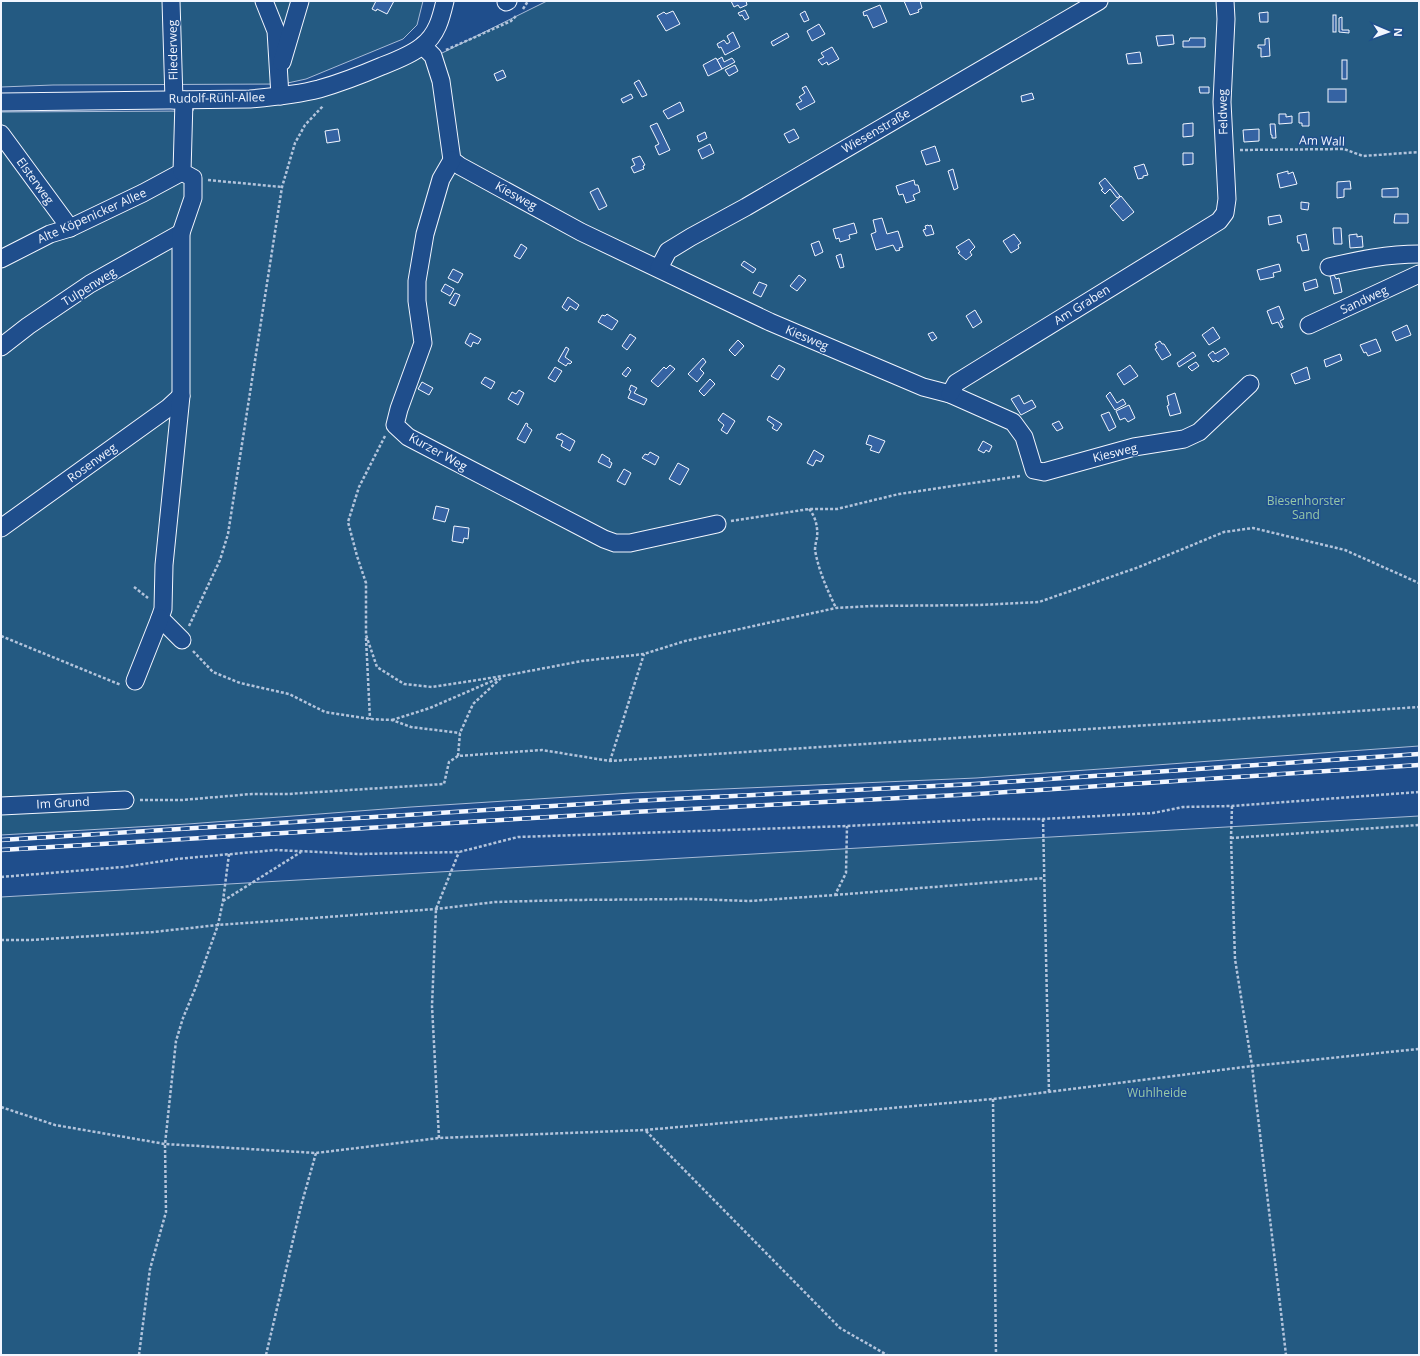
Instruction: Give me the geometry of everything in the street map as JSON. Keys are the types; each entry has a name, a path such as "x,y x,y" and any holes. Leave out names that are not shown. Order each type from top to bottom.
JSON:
{"street":[{"name":"Fliederweg","path":"135,681 163,609 164,565 181,396 181,233 193,198 188,175 179,100 172,1"},
{"path":"264,1 276,31 280,70 280,96"},
{"path":"280,70 300,1"},
{"path":"445,1 440,22 433,35 428,51 441,81 452,160"},
{"name":"Wiesenstraße","path":"659,268 668,251 691,237 746,207 1099,1"},
{"name":"Feldweg","path":"1218,221 1225,213 1227,199 1222,102 1226,19 1225,1"},
{"name":"Rudolf-Rühl-Allee","path":"1,102 250,99 280,96 320,89 410,54 428,51"},
{"name":"Elsterweg","path":"1,134 70,228"},
{"name":"Kiesweg","path":"452,160 460,166 581,232 777,325 923,388 950,394 1013,422 1024,437 1034,470 1044,472 1134,447 1184,439 1199,432 1250,384"},
{"name":"Kurzer Weg","path":"452,160 441,179 425,234 417,281 417,301 423,343 399,409 395,425 408,437 604,540 615,543 630,543 716,524"},
{"name":"Alte Köpenicker Allee","path":"1,259 50,234 70,228 144,193 188,175"},
{"name":"Am Graben","path":"950,394 956,383 1218,221"},
{"name":"Tulpenweg","path":"1,347 28,326 90,284 181,233"},
{"path":"1328,267 1395,254 1419,254"},
{"name":"Sandweg","path":"1309,325 1419,274"},
{"name":"Rosenweg","path":"1,528 168,408 181,396"},
{"path":"160,618 182,640"},
{"name":"Im Grund","path":"1,806 125,800"}],"path":[{"path":"428,51 511,21 528,1"},
{"path":"320,89 323,102 322,107 305,125 294,143 282,187 228,534 220,560 182,640 213,672 240,683 290,694 325,712 370,719 392,720 411,727 460,733"},
{"name":"Am Wall","path":"1224,150 1344,149 1363,156 1419,152"},
{"path":"188,175 282,187"},
{"path":"370,719 366,636 366,583 348,522 359,487 386,433"},
{"path":"716,524 809,509 837,508 898,494 1025,475 1034,470"},
{"path":"809,509 814,515 816,522 817,537 815,548 824,583 836,608"},
{"path":"366,636 377,667 404,684 432,687 503,676 582,661 644,654 684,641 836,608 871,606 980,605 1039,602 1139,567 1224,532 1253,528 1345,550 1419,583"},
{"path":"1,636 128,687 135,681"},
{"path":"610,761 644,654"},
{"path":"392,720 430,708 503,676"},
{"path":"458,756 460,733 473,704 503,676"},
{"path":"125,800 182,800 252,794 288,794 444,784 449,762 458,756 542,750 610,761 1419,706"},
{"path":"1,877 123,867 176,859 276,850 360,854 459,852 518,837 847,826 989,819 1043,819 1153,813 1183,807 1232,806 1419,792"},
{"path":"1232,806 1231,838 1235,959 1252,1066 1286,1355"},
{"path":"1043,819 1048,1093"},
{"path":"1231,838 1419,825"},
{"path":"835,895 846,873 847,826"},
{"path":"223,901 301,852"},
{"path":"439,1138 432,1006 436,909 459,852"},
{"path":"139,1355 150,1269 166,1212 165,1144 176,1041 183,1018 218,925 223,901 229,854"},
{"path":"1,940 31,940 153,932 218,925 436,909 502,902 692,899 750,901 1044,878"},
{"path":"1,1107 55,1125 165,1144 316,1153 439,1138 645,1130 993,1099 1252,1066 1419,1049"},
{"path":"993,1099 996,1355"},
{"path":"645,1130 840,1328 887,1355"},
{"path":"266,1355 301,1206 316,1153"}],"green space":[{"path":"1,1 423,1 417,25 403,39 306,79 283,84 53,85 1,87"},
{"name":"Biesenhorster Sand","path":"547,1 1419,1 1419,746 976,778 631,793 411,807 188,824 1,835 1,112 193,111 194,108 225,107 420,57 430,59"},
{"name":"Wuhlheide","path":"1419,816 1419,1355 1,1355 1,897"}],"building":[{"path":"376,1 394,1 387,14 377,9 376,11 372,9"},
{"path":"731,1 746,1 747,5 740,8 738,5 734,7"},
{"path":"904,1 920,1 922,8 918,10 919,12 910,15"},
{"path":"880,5 887,22 873,28 867,15 864,16 863,12"},
{"path":"745,10 749,18 745,20 742,15 740,16 738,13"},
{"path":"673,11 680,24 666,31 657,16 664,12 666,14"},
{"path":"805,11 809,20 804,22 800,14"},
{"path":"1268,12 1268,22 1260,22 1259,13"},
{"path":"1333,15 1336,15 1336,32 1333,32"},
{"path":"1342,17 1342,30 1349,30 1349,33 1339,32 1339,18"},
{"path":"819,24 825,34 812,41 807,31"},
{"path":"733,32 740,47 725,55 721,47 719,48 717,44 724,40 727,44 730,42 727,36"},
{"path":"787,33 789,37 773,46 771,42"},
{"path":"1173,35 1174,44 1158,46 1156,36"},
{"path":"1190,38 1205,38 1205,47 1183,47 1183,41 1189,41"},
{"path":"1269,38 1270,56 1261,57 1261,48 1258,48 1258,45 1265,45 1265,39"},
{"path":"832,47 839,59 828,65 827,62 822,65 818,60 824,57 821,53"},
{"path":"1140,52 1142,63 1128,64 1126,54"},
{"path":"722,57 724,62 732,58 735,62 722,69 717,60"},
{"path":"716,58 722,69 708,76 703,65"},
{"path":"1342,60 1347,60 1347,79 1342,79"},
{"path":"735,65 738,71 729,76 725,70"},
{"path":"503,70 506,77 497,81 494,74"},
{"path":"639,80 647,95 642,97 634,83"},
{"path":"806,86 815,102 800,110 796,104 802,101 799,97 805,93 802,88"},
{"path":"1199,87 1209,87 1209,93 1200,93"},
{"path":"1328,89 1346,89 1346,102 1328,102"},
{"path":"1032,93 1034,99 1022,102 1021,96"},
{"path":"631,94 633,98 623,103 621,99"},
{"path":"680,102 684,111 668,119 663,111"},
{"path":"1309,112 1309,126 1302,126 1302,123 1299,123 1299,113"},
{"path":"1279,114 1286,114 1286,117 1292,116 1292,123 1279,124"},
{"path":"657,123 670,150 659,155 655,146 659,144 650,126"},
{"path":"1193,123 1193,136 1183,137 1183,124"},
{"path":"1270,124 1275,124 1276,138 1272,138"},
{"path":"338,129 340,141 327,143 325,131"},
{"path":"794,129 799,138 789,143 784,134"},
{"path":"1259,129 1259,141 1244,142 1243,130"},
{"path":"705,132 707,138 699,142 697,136"},
{"path":"710,144 714,153 702,159 698,150"},
{"path":"935,146 940,161 926,165 921,151"},
{"path":"1183,153 1193,153 1193,164 1183,165"},
{"path":"640,156 645,165 643,166 644,169 634,173 631,167 635,165 632,159"},
{"path":"1144,164 1148,175 1138,179 1134,167"},
{"path":"953,169 958,188 954,190 948,171"},
{"path":"1288,171 1288,174 1293,172 1297,184 1280,188 1277,174"},
{"path":"1105,178 1120,196 1117,198 1110,189 1105,194 1101,190 1103,189 1099,183"},
{"path":"914,180 915,185 918,185 920,192 913,195 915,200 906,203 903,194 899,195 896,186"},
{"path":"1350,181 1351,189 1344,189 1344,197 1337,198 1337,182"},
{"path":"598,188 607,206 599,210 590,192"},
{"path":"1398,188 1398,197 1382,197 1382,189"},
{"path":"1121,196 1134,212 1123,221 1110,206"},
{"path":"1301,202 1309,203 1308,210 1301,209"},
{"path":"1395,214 1408,214 1408,223 1394,223"},
{"path":"1280,215 1282,222 1269,225 1268,217"},
{"path":"882,218 887,234 898,231 903,247 899,248 900,250 896,251 893,245 876,250 871,234 876,232 873,220"},
{"path":"854,223 857,233 849,235 850,239 840,242 839,238 836,239 833,229"},
{"path":"931,225 934,234 926,236 923,230 926,229 925,226"},
{"path":"1333,228 1341,228 1342,244 1334,244"},
{"path":"1014,234 1021,243 1018,245 1019,248 1011,253 1003,241"},
{"path":"1306,234 1309,250 1302,251 1300,243 1298,243 1297,236"},
{"path":"1357,234 1357,237 1362,236 1363,247 1350,248 1349,235"},
{"path":"969,239 975,247 970,252 972,255 966,260 958,253 960,252 956,247"},
{"path":"819,241 823,252 815,256 811,244"},
{"path":"521,244 527,248 520,259 514,256"},
{"path":"841,254 844,267 840,268 836,256"},
{"path":"744,261 756,269 753,273 741,265"},
{"path":"1279,264 1281,271 1273,273 1274,277 1260,280 1257,270"},
{"path":"453,269 463,274 458,283 448,278"},
{"path":"799,275 806,280 797,291 790,286"},
{"path":"1334,275 1336,279 1339,278 1342,292 1334,294 1330,276"},
{"path":"1316,279 1318,287 1305,291 1303,283"},
{"path":"759,282 767,285 761,297 753,293"},
{"path":"445,284 454,289 450,296 441,291"},
{"path":"455,293 460,295 455,306 449,303"},
{"path":"568,297 579,305 576,310 570,306 567,311 562,307"},
{"path":"1279,306 1284,319 1280,321 1283,327 1281,328 1278,322 1272,324 1267,311"},
{"path":"975,310 982,322 973,328 966,316"},
{"path":"607,314 618,321 612,330 598,322 602,315 605,316"},
{"path":"1407,325 1411,335 1396,341 1392,332"},
{"path":"1213,327 1220,338 1209,345 1202,335"},
{"path":"933,332 937,338 932,341 928,334"},
{"path":"470,333 481,339 478,344 473,342 471,347 465,343"},
{"path":"630,334 636,338 627,350 622,346"},
{"path":"1376,339 1381,351 1368,356 1366,352 1364,353 1360,345"},
{"path":"738,340 744,346 735,356 729,350"},
{"path":"1160,341 1164,344 1171,355 1162,360 1155,349 1157,348 1155,344"},
{"path":"566,347 569,349 565,357 572,362 570,364 568,363 566,366 558,361"},
{"path":"1225,348 1229,354 1218,362 1216,360 1213,362 1208,355 1213,351 1215,354"},
{"path":"1193,352 1196,356 1179,367 1177,363"},
{"path":"1340,354 1342,360 1326,367 1324,360"},
{"path":"703,358 706,362 700,369 704,373 697,382 688,374"},
{"path":"1196,362 1199,366 1192,371 1188,367"},
{"path":"670,365 675,369 658,387 651,381 664,367 666,369"},
{"path":"779,365 785,369 778,380 771,376"},
{"path":"1130,365 1138,376 1124,385 1117,374"},
{"path":"555,367 562,371 555,382 548,378"},
{"path":"628,367 631,370 626,377 622,374"},
{"path":"1307,367 1310,379 1295,384 1291,374"},
{"path":"485,377 495,382 491,389 481,383"},
{"path":"710,379 715,384 704,396 699,391"},
{"path":"422,382 433,388 429,395 418,389"},
{"path":"631,385 637,388 634,393 647,399 644,405 628,398 631,391 629,390"},
{"path":"519,390 524,393 518,405 508,399 512,392 516,394"},
{"path":"1110,392 1117,403 1123,399 1126,404 1115,410 1106,396"},
{"path":"1175,393 1181,413 1170,416 1167,406 1169,405 1167,396"},
{"path":"1019,395 1024,404 1032,400 1036,407 1021,415 1011,399"},
{"path":"1129,405 1135,418 1128,422 1125,418 1120,420 1116,411"},
{"path":"1109,412 1116,427 1109,431 1101,415"},
{"path":"723,413 735,421 727,434 721,430 724,425 718,420"},
{"path":"769,416 782,424 777,431 772,428 774,425 767,420"},
{"path":"1059,421 1063,428 1057,431 1052,424"},
{"path":"526,423 532,430 525,443 517,439"},
{"path":"561,433 575,441 570,451 561,446 563,441 556,438 558,434 560,435"},
{"path":"869,435 885,441 879,453 870,450 872,446 866,444"},
{"path":"983,441 992,446 989,452 986,450 984,453 978,450"},
{"path":"814,450 824,456 821,462 816,460 813,466 807,463"},
{"path":"650,452 659,457 655,465 642,458 645,454 648,455"},
{"path":"602,454 610,459 609,461 612,463 610,468 598,462"},
{"path":"678,463 689,469 680,485 669,479"},
{"path":"624,469 631,473 625,485 617,481"},
{"path":"436,506 449,509 445,522 433,519"},
{"path":"454,526 469,528 468,539 464,538 463,543 452,541"}],"railway":[{"path":"1,840 633,801 975,784 1419,754"},
{"path":"1,850 633,812 977,794 1419,765"}]}
